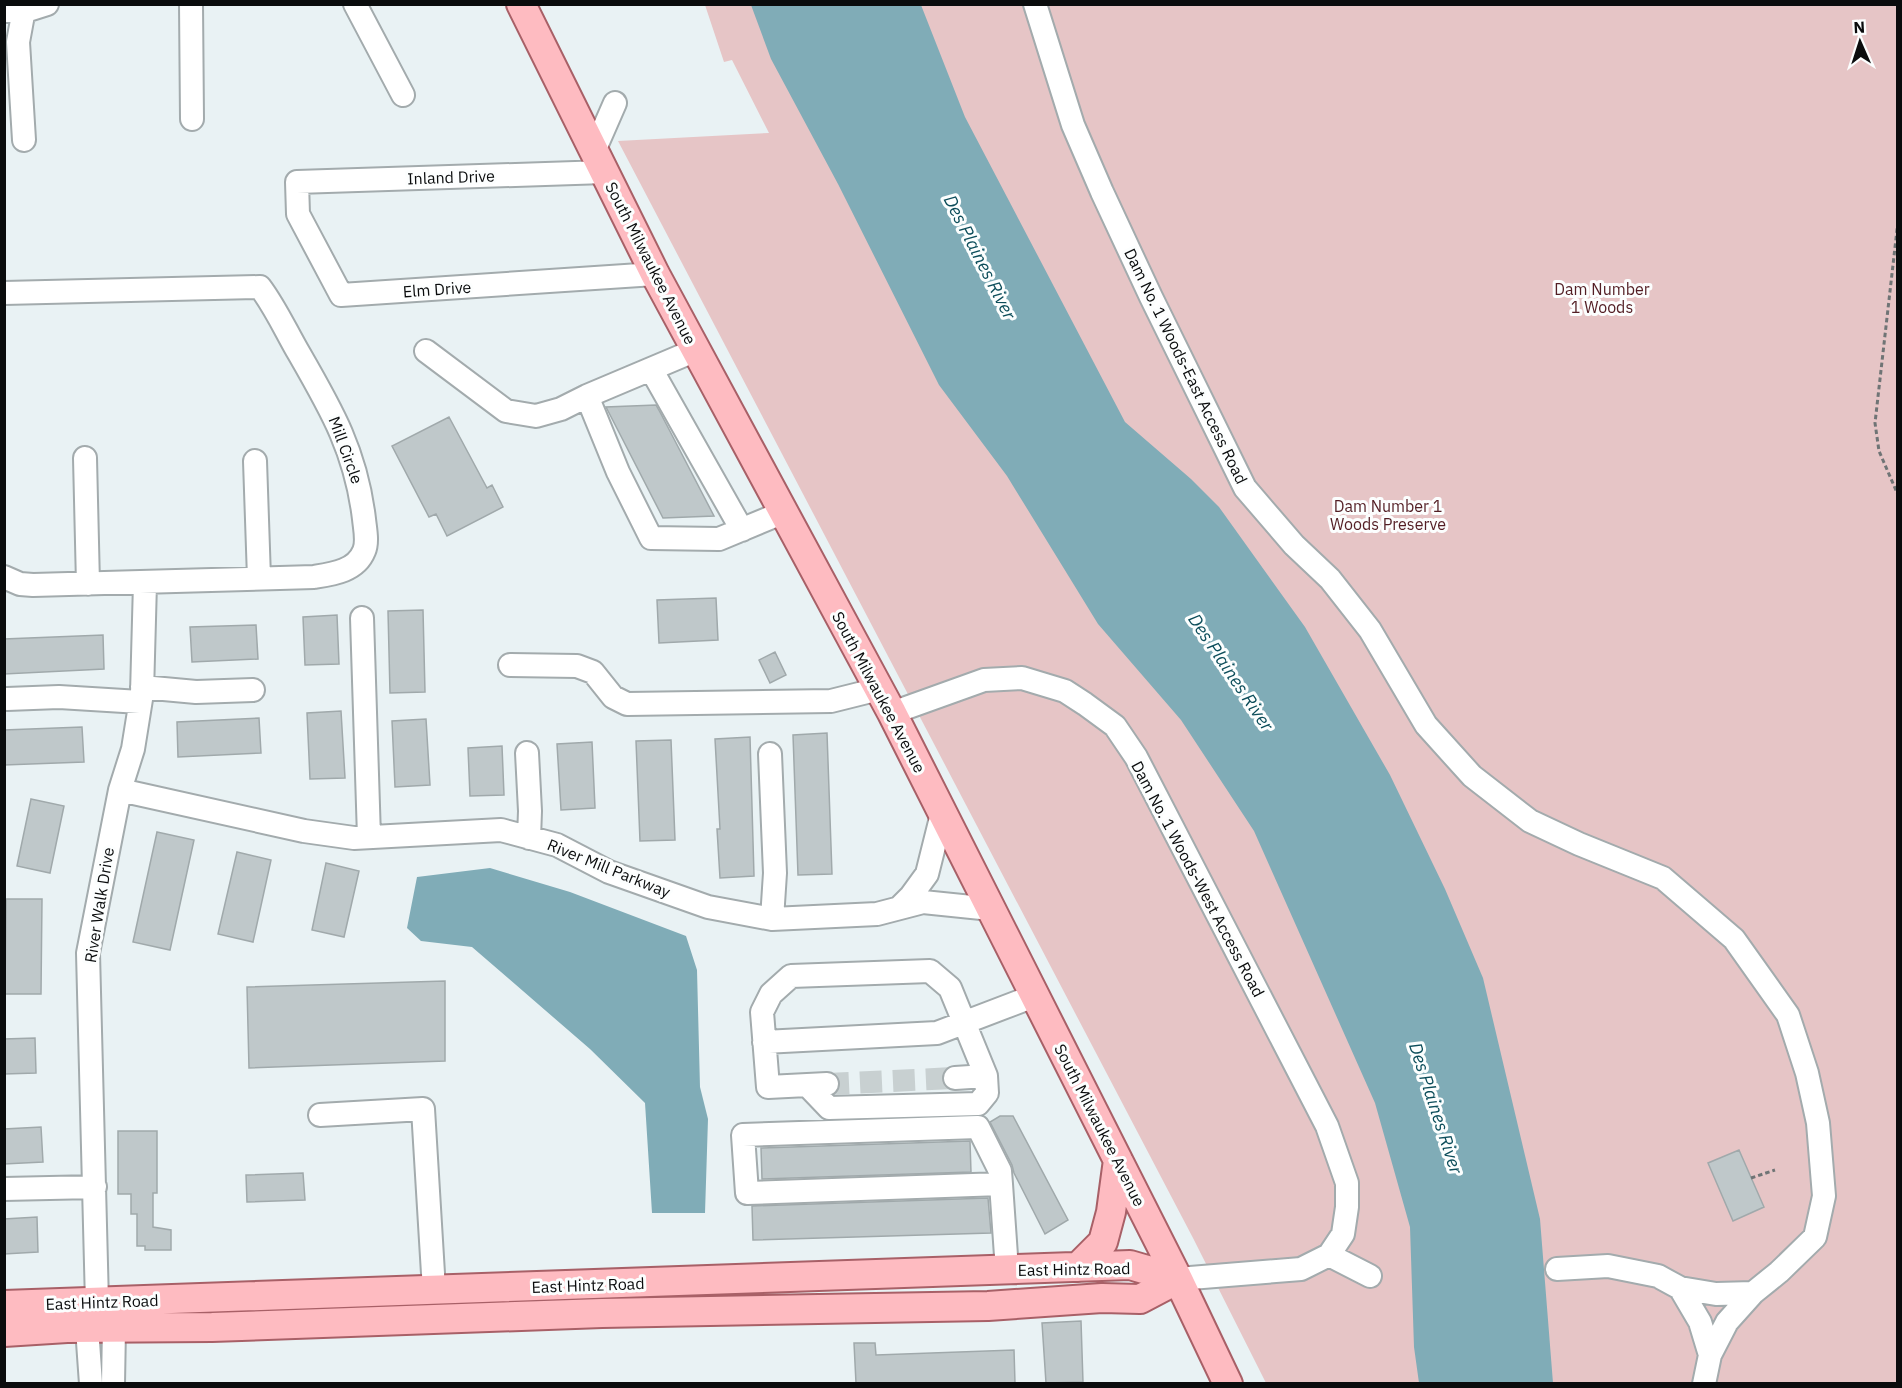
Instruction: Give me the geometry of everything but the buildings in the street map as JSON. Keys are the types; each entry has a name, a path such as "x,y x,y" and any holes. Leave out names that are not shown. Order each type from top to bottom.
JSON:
{"main road":[{"name":"South Milwaukee Avenue","path":"521,4 655,274 885,701 1118,1160 1228,1383"},
{"path":"1078,1267 1103,1242 1111,1212 1118,1160"},
{"name":"East Hintz Road","path":"4,1332 99,1320 434,1290 1130,1265 1178,1280"},
{"name":"East Hintz Road","path":"4,1305 99,1320 212,1328 614,1313 988,1306 1102,1298 1140,1299 1178,1280"}],"street":[{"path":"24,140 18,9 47,4"},
{"path":"191,4 192,119"},
{"path":"355,4 403,94"},
{"name":"Dam No. 1 Woods-East Access Road","path":"1035,4 1073,124 1102,192 1156,308 1245,488 1294,545 1330,579 1370,630 1426,725 1472,776 1530,821 1579,844 1663,878 1734,939 1788,1015 1807,1072 1818,1122 1824,1196 1815,1237 1779,1272 1753,1293 1727,1322 1710,1355 1704,1383"},
{"path":"599,162 615,103"},
{"name":"Inland Drive","path":"297,182 599,162"},
{"name":"Elm Drive","path":"297,182 298,214 341,295 655,274"},
{"name":"Mill Circle","path":"4,293 260,287 336,418 355,467 362,496 366,531 365,550 356,563 347,570 314,577 145,583 20,584 4,576"},
{"path":"426,351 506,411 536,416 561,409 696,350"},
{"path":"651,369 742,530"},
{"path":"587,396 618,472 651,538 720,539 784,512"},
{"path":"86,458 88,584"},
{"path":"255,461 258,578"},
{"name":"River Walk Drive","path":"99,1320 88,954 120,790 133,749 141,695 145,583"},
{"path":"362,618 369,837"},
{"name":"Dam No. 1 Woods-West Access Road","path":"510,664 577,666 592,672 613,698 627,704 885,701 984,680 1022,678 1065,691 1115,726 1136,757 1327,1126 1347,1183 1343,1234 1329,1255"},
{"path":"7,699 253,690"},
{"path":"527,753 529,838"},
{"path":"770,754 775,873 772,919"},
{"name":"River Mill Parkway","path":"120,790 304,831 354,838 501,830 557,845 609,872 708,907 772,919 877,914 923,902 991,909"},
{"path":"900,907 927,874 942,813"},
{"path":"930,971 950,988 965,1023 986,1076 987,1093 978,1104 829,1108 817,1084 768,1087 762,1012 771,994 791,976 930,971"},
{"path":"765,1042 937,1033 1034,996"},
{"path":"955,1078 986,1076"},
{"path":"320,1115 423,1109 434,1290"},
{"path":"1001,1184 747,1193 743,1135 978,1127 1000,1171 1001,1184 1007,1270"},
{"path":"4,1189 95,1187"},
{"path":"1178,1280 1301,1269 1329,1255 1370,1276"},
{"path":"1557,1269 1608,1266 1658,1276 1680,1288 1716,1294 1753,1293"},
{"name":"Dam No. 1 Woods-East Access Road","path":"1680,1288 1700,1322 1710,1355"},
{"path":"91,1383 99,1320"},
{"path":"99,1320 113,1383"}],"path":[{"path":"1898,221 1875,423 1879,451 1898,495"},
{"path":"1751,1178 1775,1170"}],"green space":[{"name":"Dam Number 1 Woods Preserve","path":"705,5 1897,5 1897,1383 1266,1383 1193,1238 618,141 769,133 732,60 724,62"}],"water":[{"name":"Des Plaines River","path":"751,5 921,5 965,117 1125,422 1191,479 1219,507 1305,627 1390,775 1445,889 1483,978 1540,1219 1553,1383 1419,1383 1414,1347 1410,1227 1375,1103 1254,831 1181,720 1098,624 1007,476 939,385 838,184 771,59"},
{"path":"490,868 570,892 686,936 697,970 700,1087 708,1119 705,1213 652,1213 645,1103 590,1049 472,947 421,941 407,928 417,877"}],"tunnel":[{"path":"827,1084 955,1078"}],"park label":[{"name":"Dam Number 1 Woods","path":"1602,298"}]}
